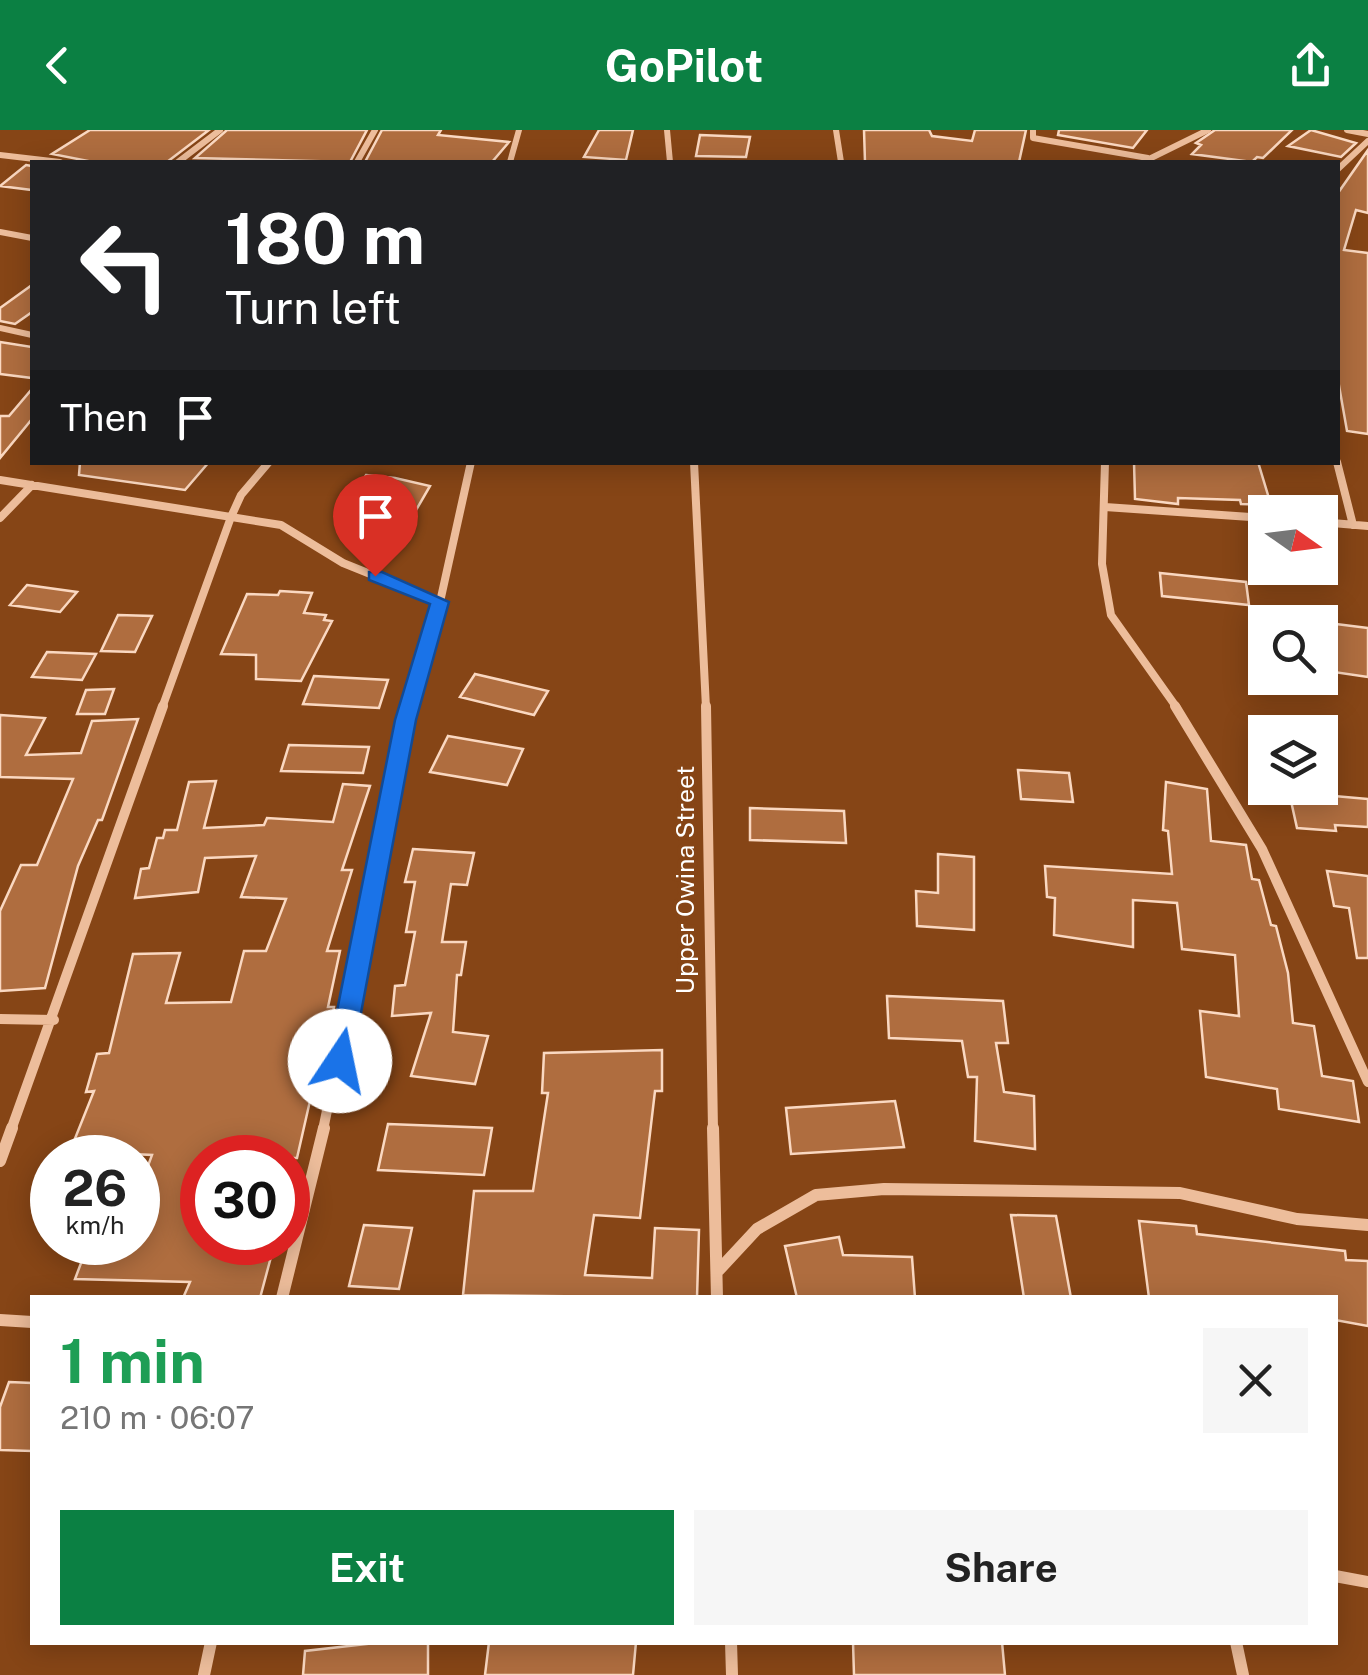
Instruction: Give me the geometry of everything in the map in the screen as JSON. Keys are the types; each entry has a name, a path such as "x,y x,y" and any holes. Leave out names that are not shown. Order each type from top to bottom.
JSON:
{"street":[{"path":"181,160 220,130"},
{"path":"358,160 375,130"},
{"path":"511,160 520,130"},
{"path":"667,130 670,160"},
{"path":"836,130 841,160"},
{"path":"1033,130 1033,138 1049,144 1145,160 1208,130"},
{"path":"1340,167 1368,137 1347,130"},
{"path":"0,155 43,160"},
{"path":"0,232 30,238"},
{"path":"0,328 30,334"},
{"path":"0,1161 54,1020 231,517 241,495 266,465"},
{"path":"283,1295 340,1061 406,720 440,602 470,465"},
{"name":"Upper Owina Street","path":"694,465 706,615 709,1109 717,1295"},
{"path":"1106,465 1102,564 1111,614 1156,674 1262,849 1368,1082"},
{"path":"1338,465 1353,525"},
{"path":"0,480 281,525 343,562 440,602"},
{"path":"0,518 32,485"},
{"path":"1105,507 1248,517"},
{"path":"1338,524 1368,526"},
{"path":"0,1020 54,1020"},
{"path":"716,1273 757,1229 816,1195 884,1189 1180,1193 1297,1218 1368,1225"},
{"path":"0,1320 30,1322"},
{"path":"1338,1577 1368,1582"},
{"path":"204,1675 209,1645"},
{"path":"731,1645 732,1675"},
{"path":"1237,1645 1243,1675"}],"building":[{"path":"90,130 209,130 170,160 83,160 52,154"},
{"path":"227,130 367,130 351,160 195,158"},
{"path":"382,130 441,130 438,135 509,142 494,160 366,160"},
{"path":"599,130 633,130 626,160 584,157"},
{"path":"864,130 929,130 932,136 972,141 975,130 1026,130 1019,160 865,160"},
{"path":"1059,130 1147,130 1133,148 1058,135"},
{"path":"1215,130 1292,130 1263,158 1254,160 1192,154 1201,145 1196,143"},
{"path":"1311,130 1356,143 1341,157 1288,146"},
{"path":"700,135 750,137 746,157 696,156"},
{"path":"1368,150 1368,213 1356,210 1344,250 1368,253 1368,434 1347,431 1340,391 1340,190"},
{"path":"26,165 30,166 30,190 0,186"},
{"path":"30,286 30,313 15,324 0,321 0,308"},
{"path":"0,342 30,347 30,378 0,374"},
{"path":"30,391 30,421 0,458 0,416 9,416"},
{"path":"80,465 206,465 185,490 79,475"},
{"path":"1134,465 1259,465 1268,495 1248,495 1248,504 1241,504 1240,500 1178,498 1178,504 1135,499"},
{"path":"366,475 430,486 408,524 341,518"},
{"path":"1160,573 1246,582 1249,605 1162,596"},
{"path":"27,585 77,592 60,612 10,605"},
{"path":"280,591 312,593 304,613 326,615 324,620 332,621 301,681 256,679 256,655 221,654 247,594 278,595"},
{"path":"118,615 152,616 135,652 101,651"},
{"path":"1338,624 1368,628 1368,677 1338,673"},
{"path":"47,652 96,654 82,680 32,677"},
{"path":"475,674 548,691 534,715 460,697"},
{"path":"314,676 388,680 379,708 303,704"},
{"path":"114,689 105,714 77,714 86,690"},
{"path":"0,715 45,718 26,755 81,753 92,721 138,719 102,820 98,820 78,866 45,988 0,991 0,911 21,865 37,865 73,779 0,777"},
{"path":"448,736 523,749 507,785 430,772"},
{"path":"289,745 369,747 363,773 281,771"},
{"path":"1018,770 1069,773 1073,802 1021,799"},
{"path":"216,781 204,828 264,825 267,818 333,822 343,784 370,786 342,870 352,870 327,951 340,951 328,1007 334,1007 319,1091 312,1092 302,1135 180,1135 180,1265 269,1265 261,1295 184,1295 190,1282 75,1279 80,1265 160,1265 160,1135 76,1135 94,1091 86,1092 97,1054 109,1053 133,954 180,953 166,1003 231,1002 244,951 266,951 286,899 241,897 256,856 205,858 198,892 135,898 141,869 149,868 157,838 163,838 165,830 177,830 189,782"},
{"path":"1166,782 1207,789 1211,841 1246,845 1252,879 1259,880 1271,925 1276,926 1288,973 1293,1023 1314,1026 1322,1076 1353,1081 1359,1122 1279,1109 1277,1089 1206,1077 1200,1011 1239,1016 1235,955 1182,949 1177,903 1133,900 1133,947 1054,935 1055,898 1047,897 1045,866 1172,874 1168,831 1163,830"},
{"path":"1338,796 1368,799 1368,827 1335,825 1336,831 1297,828 1292,805 1338,805"},
{"path":"750,808 844,811 846,843 750,840"},
{"path":"413,849 474,853 467,885 451,884 442,942 466,942 461,975 457,975 453,1032 488,1036 475,1084 411,1076 431,1013 392,1016 395,986 405,985 415,932 406,932 415,882 405,882"},
{"path":"938,854 974,857 974,930 917,926 916,891 938,893"},
{"path":"1327,871 1368,876 1368,958 1357,958 1349,908 1334,906"},
{"path":"887,996 1003,1001 1008,1043 996,1043 1004,1092 1034,1096 1035,1149 975,1141 977,1077 968,1077 962,1041 889,1038"},
{"path":"662,1050 662,1091 655,1091 640,1218 594,1215 585,1275 652,1278 655,1228 699,1230 697,1295 463,1295 474,1191 533,1191 548,1093 542,1093 544,1053"},
{"path":"895,1101 904,1147 791,1154 786,1108"},
{"path":"388,1124 492,1128 484,1175 378,1170"},
{"path":"1011,1215 1056,1216 1070,1295 1024,1295"},
{"path":"1139,1221 1196,1226 1197,1234 1345,1251 1346,1260 1368,1261 1368,1326 1338,1321 1338,1295 1149,1295"},
{"path":"364,1225 412,1228 399,1289 349,1286"},
{"path":"839,1237 843,1255 912,1257 915,1295 796,1295 785,1246"},
{"path":"9,1382 30,1383 30,1451 0,1450 0,1407"},
{"path":"358,1645 428,1645 428,1675 303,1675 305,1651"},
{"path":"489,1645 636,1645 633,1675 485,1675"},
{"path":"853,1645 1002,1645 1005,1675 854,1675"}],"route":[{"path":"340,1061 406,720 440,602 375,576"}]}
